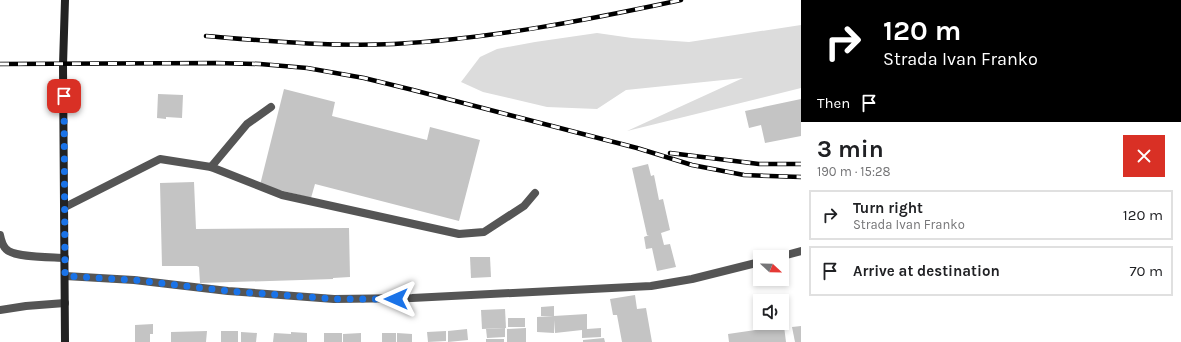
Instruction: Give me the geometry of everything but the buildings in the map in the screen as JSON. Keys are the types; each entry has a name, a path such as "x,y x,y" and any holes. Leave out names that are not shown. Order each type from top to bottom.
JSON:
{"main road":[{"path":"65,0 63,65 65,342"}],"lane":[{"path":"211,167 247,124 271,107"},
{"path":"65,206 160,159 211,167 282,195 459,234 484,232 524,206 535,193"},
{"path":"0,235 3,249 14,254 65,258"},
{"path":"789,254 801,251"},
{"path":"65,276 134,280 228,291 334,299 412,298 651,286 692,279 753,264"},
{"path":"0,310 65,303"}],"shaded area":[{"path":"801,25 801,88 627,131 743,78 626,90 597,109 547,107 483,92 461,82 480,57 497,49 535,42 597,33 632,38 689,42"}],"railway":[{"path":"206,36 300,43 347,45 394,44 466,38 538,28 681,0"},
{"path":"0,64 216,63 260,64 307,68 364,78 413,90 637,148 692,165 744,175 801,177"},
{"path":"670,153 759,164 801,164"}],"route":[{"path":"64,96 65,276 134,280 228,291 334,299 396,299"}]}
